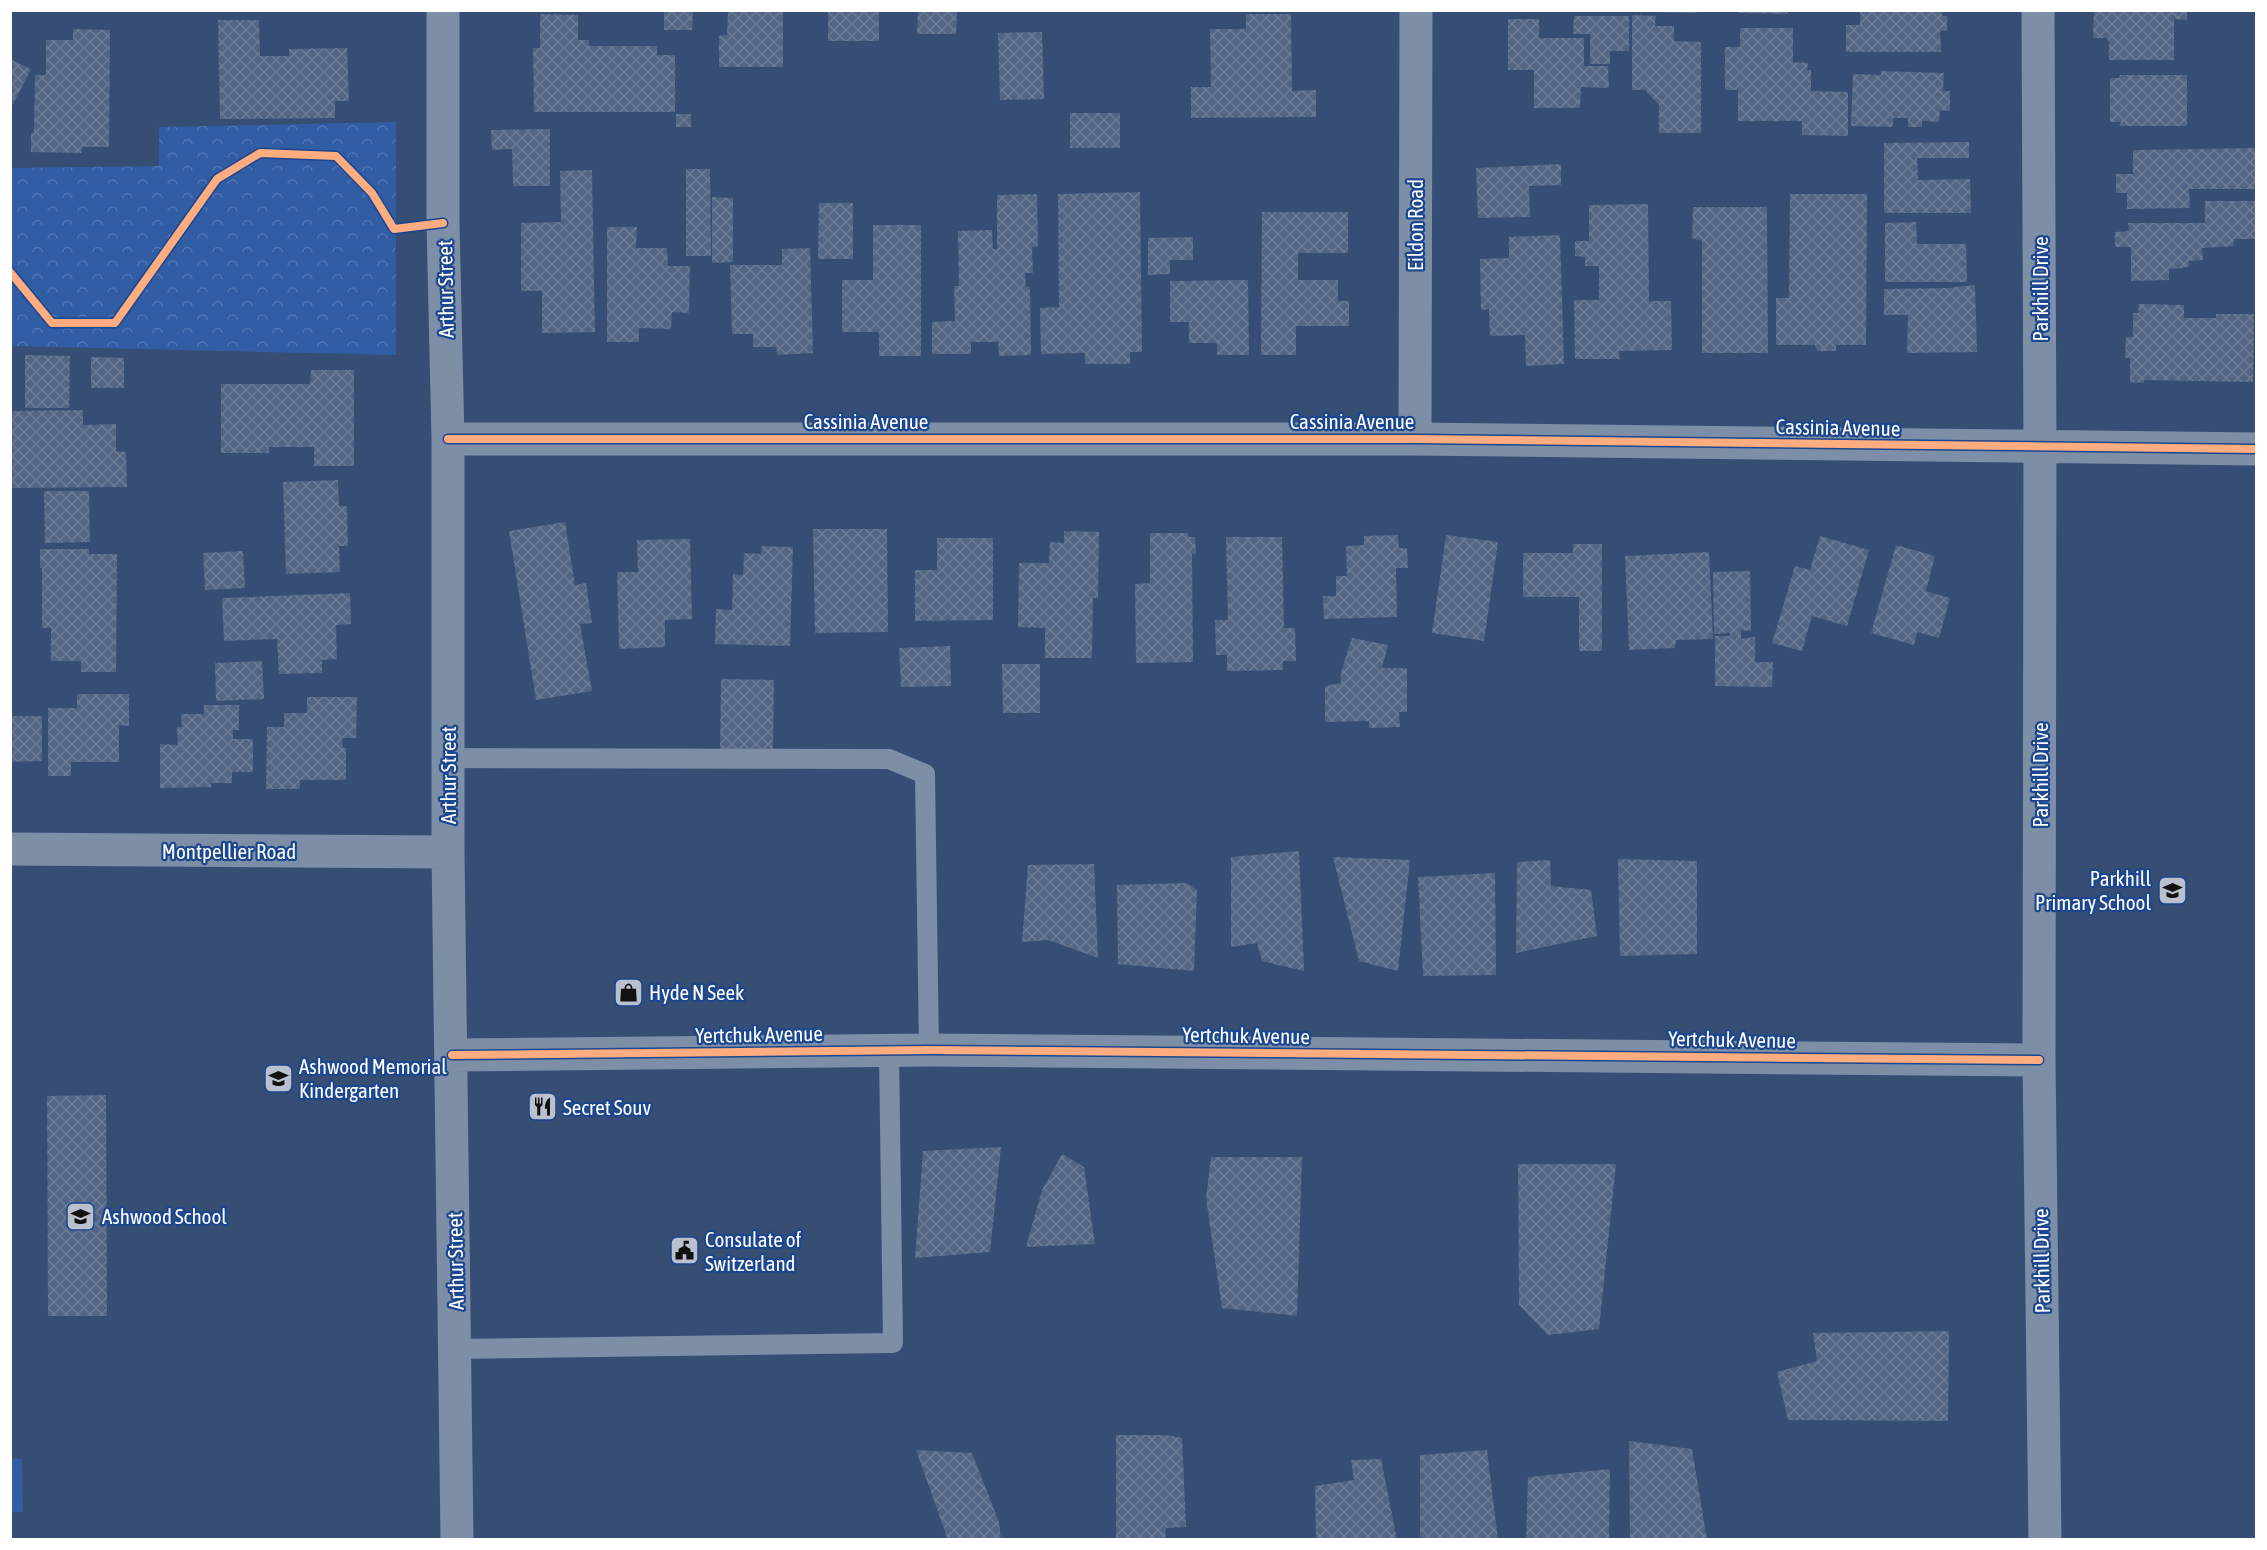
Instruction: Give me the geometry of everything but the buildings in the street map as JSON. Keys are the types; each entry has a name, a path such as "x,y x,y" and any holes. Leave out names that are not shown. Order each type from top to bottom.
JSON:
{"street":[{"name":"Arthur Street","path":"443,10 443,223 448,439 448,852 457,1539"},
{"name":"Eildon Road","path":"1415,439 1416,10"},
{"name":"Parkhill Drive","path":"2038,10 2039,1060 2045,1539"},
{"name":"Cassinia Avenue","path":"448,439 1415,439 2256,449"},
{"name":"Montpellier Road","path":"10,849 448,852"},
{"name":"Yertchuk Avenue","path":"452,1055 929,1050 2039,1060"}],"lane":[{"path":"448,758 889,759 925,774 929,1050"},
{"path":"456,1349 893,1343 889,1051"}],"path":[{"path":"10,272 52,323 115,323 217,179 260,153 336,156 372,192 394,229 443,223"}],"green space":[{"path":"396,122 396,355 11,346 11,168 159,166 159,127"},
{"path":"10,1459 22,1459 23,1512 11,1512"}],"cycle path":[{"path":"10,272 52,323 115,323 217,179 260,153 336,156 372,193 394,229 443,223"},
{"path":"448,439 1415,439 2256,449"},
{"path":"452,1055 929,1050 2039,1060"}],"place":[{"name":"Parkhill Primary School","path":"2172,890"},
{"name":"Hyde N Seek","path":"628,992"},
{"name":"Ashwood Memorial Kindergarten","path":"278,1078"},
{"name":"Secret Souv","path":"542,1107"},
{"name":"Ashwood School","path":"81,1216"},
{"name":"Consulate of Switzerland","path":"684,1251"}]}
